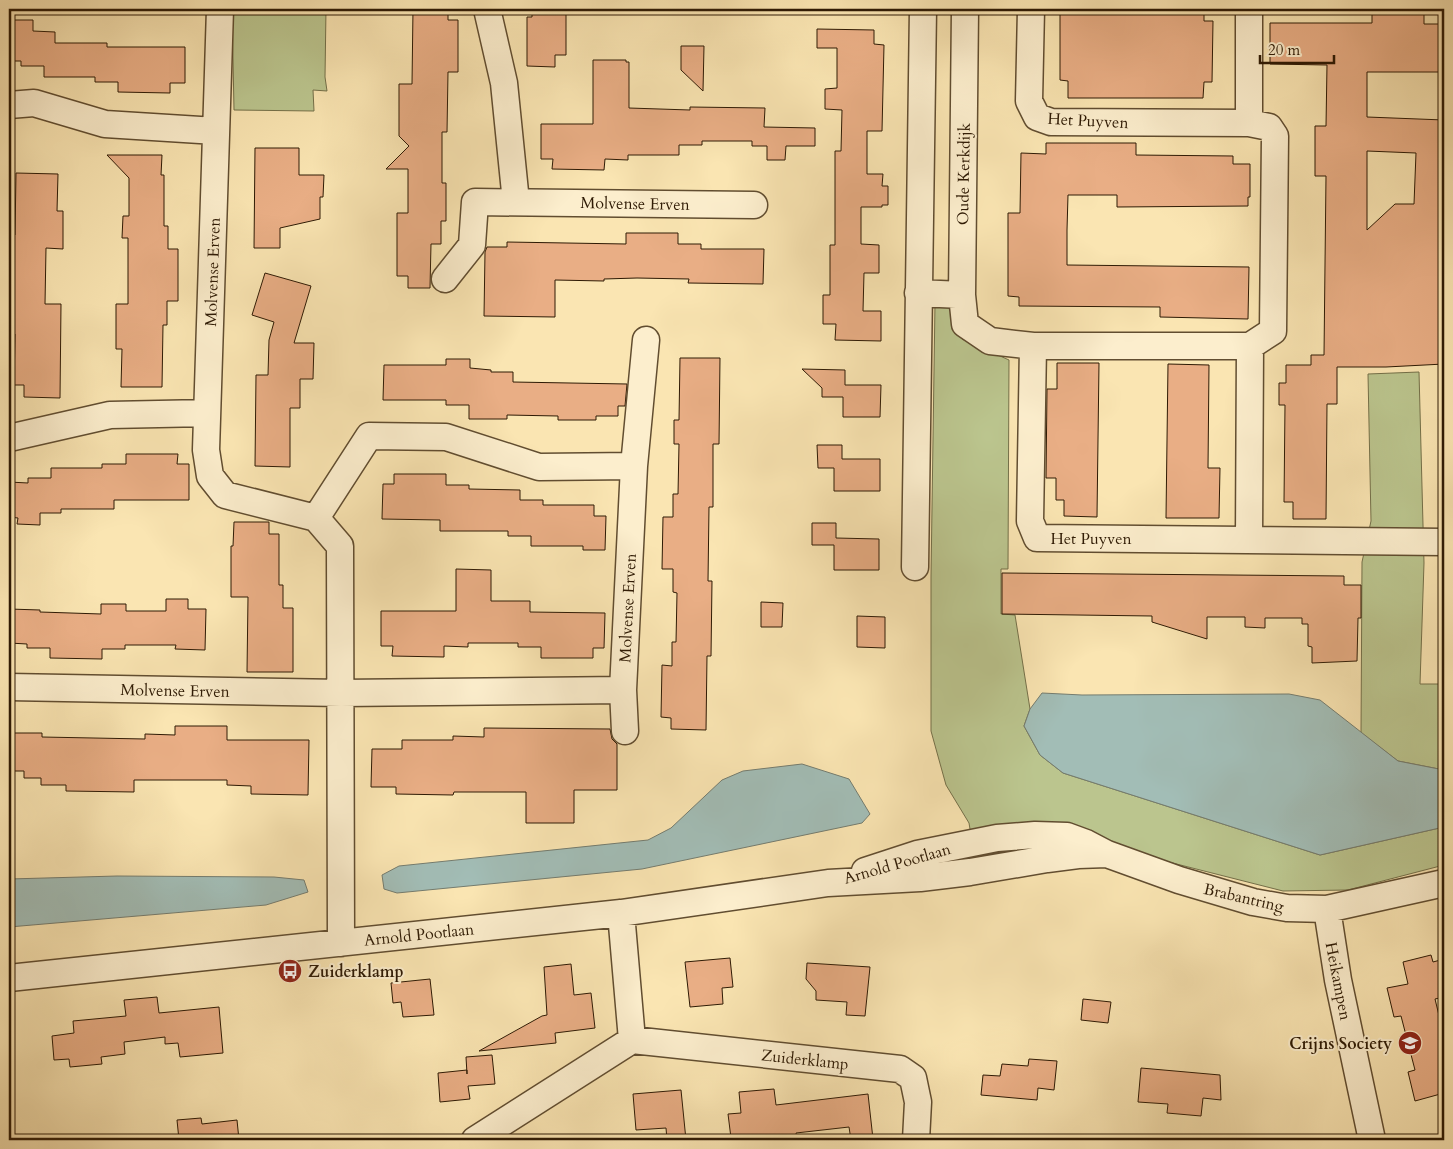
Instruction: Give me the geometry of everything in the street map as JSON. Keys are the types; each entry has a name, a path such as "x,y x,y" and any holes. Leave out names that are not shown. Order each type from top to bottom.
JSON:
{"street":[{"name":"Molvense Erven","path":"220,9 206,450 210,476 225,495 316,518"},
{"path":"487,9 504,83 516,202"},
{"path":"915,567 923,9"},
{"name":"Oude Kerkdijk","path":"962,295 965,9"},
{"name":"Het Puyven","path":"1031,9 1028,101 1037,117 1052,122 1249,123 1269,127 1275,136 1273,331 1250,346"},
{"path":"1249,9 1249,123"},
{"path":"9,105 34,103 105,124 216,131"},
{"name":"Molvense Erven","path":"445,279 472,244 475,202 754,205"},
{"path":"918,293 962,295 965,324 990,341 1033,346 1250,346 1249,539"},
{"name":"Molvense Erven","path":"625,731 623,690 634,466 646,340"},
{"name":"Het Puyven","path":"1033,346 1030,520 1037,538 1444,542"},
{"path":"9,438 110,415 207,413"},
{"path":"341,943 340,546 316,518 369,436 446,437 539,467 634,466"},
{"name":"Molvense Erven","path":"9,687 341,693 623,690"},
{"name":"Brabantring","path":"966,844 1035,834 1067,836 1107,854 1179,880 1252,902 1287,908 1327,909 1444,883"},
{"name":"Arnold Pootlaan","path":"828,883 917,854 966,844"},
{"name":"Brabantring","path":"970,872 1047,859 1107,854"},
{"name":"Arnold Pootlaan","path":"9,978 620,913 828,883 920,878 970,872"},
{"name":"Heikampen","path":"1327,909 1338,980 1372,1140"},
{"path":"475,1140 632,1040 620,913"},
{"name":"Zuiderklamp","path":"632,1040 900,1069 913,1078 918,1102 916,1140"}],"green space":[{"path":"232,9 326,9 325,77 327,91 313,90 314,111 234,110"},
{"path":"935,303 959,304 962,339 1009,360 1008,569 1001,569 1001,614 1015,615 1030,709 1024,726 1040,755 1063,773 1320,855 1444,827 1444,865 1348,890 1283,891 1137,854 971,835 969,823 946,785 931,731"},
{"path":"1419,372 1424,563 1420,684 1444,684 1444,770 1398,761 1361,733 1362,562 1371,521 1368,374"}],"water":[{"path":"1042,693 1082,695 1289,694 1320,700 1398,761 1444,770 1444,827 1320,855 1063,773 1040,755 1024,726 1030,709"},
{"path":"802,764 849,779 870,814 862,823 642,869 397,893 384,889 382,875 399,866 648,840 671,828 722,780 743,771"},
{"path":"117,876 274,877 304,880 308,892 266,905 9,927 9,879"}],"building":[{"path":"413,9 448,9 448,20 458,20 458,72 448,72 447,132 442,132 442,183 446,183 446,221 441,221 441,244 431,244 430,288 408,288 408,276 397,276 397,213 408,213 408,169 386,169 409,146 399,136 399,84 412,84"},
{"path":"532,9 566,9 566,55 555,55 555,67 527,66 527,17 532,17"},
{"path":"1060,9 1204,9 1204,21 1213,21 1212,82 1204,82 1203,98 1068,98 1068,81 1060,80"},
{"path":"1372,12 1424,13 1424,24 1444,24 1444,72 1367,72 1367,117 1444,120 1444,364 1337,367 1337,404 1327,404 1326,519 1293,519 1293,502 1284,502 1285,405 1279,405 1279,383 1286,383 1286,365 1311,365 1311,355 1324,355 1326,176 1315,176 1315,126 1326,126 1327,65 1270,64 1270,23 1372,23","holes":["1367,151 1416,153 1414,204 1395,204 1367,230"]},
{"path":"11,20 33,20 33,31 55,32 55,43 107,43 107,47 185,47 185,83 170,83 170,93 118,92 118,82 95,82 95,77 44,77 44,66 21,66 21,61 9,61 9,27 11,27"},
{"path":"817,29 874,30 874,44 884,45 882,131 867,131 867,174 883,174 882,186 888,186 888,205 882,205 882,207 861,207 861,244 879,245 879,273 864,273 863,311 881,311 881,341 835,340 836,324 823,324 823,295 830,295 830,245 835,245 835,151 841,151 842,110 825,109 825,89 837,88 837,48 817,48"},
{"path":"681,46 704,46 703,91 681,70"},
{"path":"593,60 626,60 626,62 629,62 629,108 690,110 690,107 765,108 764,127 815,128 815,146 786,146 785,160 767,160 767,146 752,146 752,141 702,141 702,145 679,145 679,155 628,155 628,160 605,159 604,170 552,169 553,159 541,159 541,124 593,124"},
{"path":"1046,143 1136,143 1136,155 1233,156 1233,164 1250,164 1250,197 1248,197 1248,206 1117,207 1117,195 1068,195 1067,230 1067,265 1249,267 1248,319 1160,317 1160,307 1019,306 1019,297 1008,296 1008,213 1020,213 1021,153 1046,154"},
{"path":"255,148 299,148 299,175 324,175 323,197 320,197 320,219 280,228 280,248 254,248"},
{"path":"107,155 162,155 161,175 164,175 164,226 168,226 168,249 178,249 178,301 167,301 167,325 163,325 162,387 121,387 122,349 116,349 116,304 128,304 128,238 122,238 123,216 129,216 129,178"},
{"path":"16,173 58,174 57,211 63,211 63,249 46,248 45,304 61,304 60,398 24,397 24,385 14,385 15,334 10,334 9,259 11,259 11,235 15,235"},
{"path":"626,233 678,233 678,244 701,244 701,249 764,249 763,284 688,283 689,279 637,278 604,279 604,281 555,280 555,317 484,316 485,252 487,247 507,247 507,242 626,244"},
{"path":"265,273 311,286 294,343 314,343 313,379 300,379 300,408 290,408 290,467 255,466 256,375 268,375 269,340 274,322 252,315"},
{"path":"680,358 720,358 719,444 713,444 713,507 709,507 708,581 712,581 711,656 707,656 706,730 671,729 671,718 661,717 662,665 672,666 672,642 676,642 677,593 673,592 673,569 662,569 663,517 673,517 673,494 678,494 679,444 674,444 674,420 679,420"},
{"path":"446,359 470,359 470,368 491,370 491,372 513,372 513,382 627,384 625,406 618,406 618,416 596,416 596,420 558,420 558,416 507,415 507,419 469,419 469,405 446,405 446,400 383,400 384,365 446,365"},
{"path":"1057,363 1099,363 1097,517 1064,516 1064,500 1056,500 1056,478 1046,478 1047,389 1057,389"},
{"path":"1168,364 1209,365 1208,468 1220,468 1219,518 1166,518"},
{"path":"802,369 845,370 845,385 881,385 880,417 843,417 843,397 822,397 822,388"},
{"path":"817,445 842,445 842,459 880,459 880,491 834,491 834,468 818,468"},
{"path":"126,454 178,454 177,464 189,464 189,500 114,500 114,509 61,509 61,513 40,513 40,525 17,524 18,518 9,517 9,482 28,483 28,478 51,478 51,468 102,468 102,464 126,464"},
{"path":"394,474 446,474 446,485 469,485 469,489 520,490 520,500 543,500 543,505 594,505 594,516 606,516 605,550 583,550 583,546 531,546 531,536 508,536 508,531 440,531 440,520 382,519 383,484 394,484"},
{"path":"234,522 269,522 269,534 279,534 279,585 283,585 283,608 293,608 293,672 247,672 248,597 231,597 231,546 233,546"},
{"path":"812,523 836,523 836,538 879,539 879,570 834,570 834,545 812,545"},
{"path":"456,569 491,570 491,601 530,601 530,612 605,613 604,648 593,648 593,658 541,658 541,647 518,647 518,643 468,643 468,647 444,646 444,657 392,656 393,646 381,646 381,611 456,611"},
{"path":"1002,573 1344,576 1344,585 1361,585 1361,618 1358,618 1357,661 1312,663 1312,647 1308,646 1308,624 1302,624 1302,618 1265,618 1265,628 1245,627 1245,617 1207,617 1207,639 1152,622 1152,616 1002,614"},
{"path":"166,599 188,599 188,609 206,609 205,650 175,649 176,645 125,645 125,649 102,649 102,659 50,658 50,648 27,648 27,644 9,643 9,609 101,614 101,604 126,604 126,611 166,611"},
{"path":"761,602 783,603 782,627 761,627"},
{"path":"857,616 885,617 885,648 857,647"},
{"path":"175,726 227,726 227,740 309,740 308,795 251,794 251,786 227,785 227,780 134,780 134,792 66,791 66,785 41,785 41,778 24,778 24,771 9,771 9,733 42,733 42,737 145,739 145,734 175,735"},
{"path":"484,728 610,729 612,739 617,744 617,790 574,790 574,823 526,823 526,792 454,792 453,795 396,794 396,787 371,787 372,749 402,749 402,740 453,740 453,736 484,737"},
{"path":"1431,955 1433,962 1444,959 1444,997 1435,999 1444,1036 1444,1093 1415,1101 1408,1072 1415,1070 1401,1016 1394,1017 1387,988 1408,984 1403,962"},
{"path":"730,958 733,987 722,988 723,1004 690,1007 685,962"},
{"path":"807,963 870,967 865,1016 846,1015 847,1002 816,1000 816,991 806,979"},
{"path":"571,964 574,995 591,993 595,1028 555,1033 556,1043 479,1051 547,1015 544,967"},
{"path":"430,979 434,1015 403,1017 401,1002 393,1003 391,983"},
{"path":"157,997 159,1013 219,1007 223,1053 180,1057 178,1043 165,1044 165,1037 124,1042 125,1054 101,1057 102,1064 70,1067 69,1059 54,1060 52,1036 74,1033 73,1021 126,1016 124,1000"},
{"path":"1083,999 1111,1002 1108,1023 1081,1020"},
{"path":"492,1055 495,1084 468,1086 470,1099 440,1102 438,1073 467,1070 466,1057"},
{"path":"1029,1059 1057,1061 1054,1090 1038,1088 1037,1100 981,1095 983,1075 1000,1076 1002,1064 1028,1066"},
{"path":"1141,1068 1220,1075 1221,1100 1203,1098 1201,1116 1167,1113 1168,1104 1138,1102"},
{"path":"774,1089 776,1105 868,1094 873,1139 851,1140 849,1127 796,1133 797,1140 767,1140 766,1135 731,1138 728,1114 741,1113 739,1092"},
{"path":"681,1090 686,1140 667,1140 666,1128 636,1130 633,1094"},
{"path":"201,1118 202,1124 237,1120 239,1140 179,1140 177,1120"}],"place":[{"name":"Zuiderklamp","path":"290,971"},
{"name":"Crijns Society","path":"1410,1043"}]}
